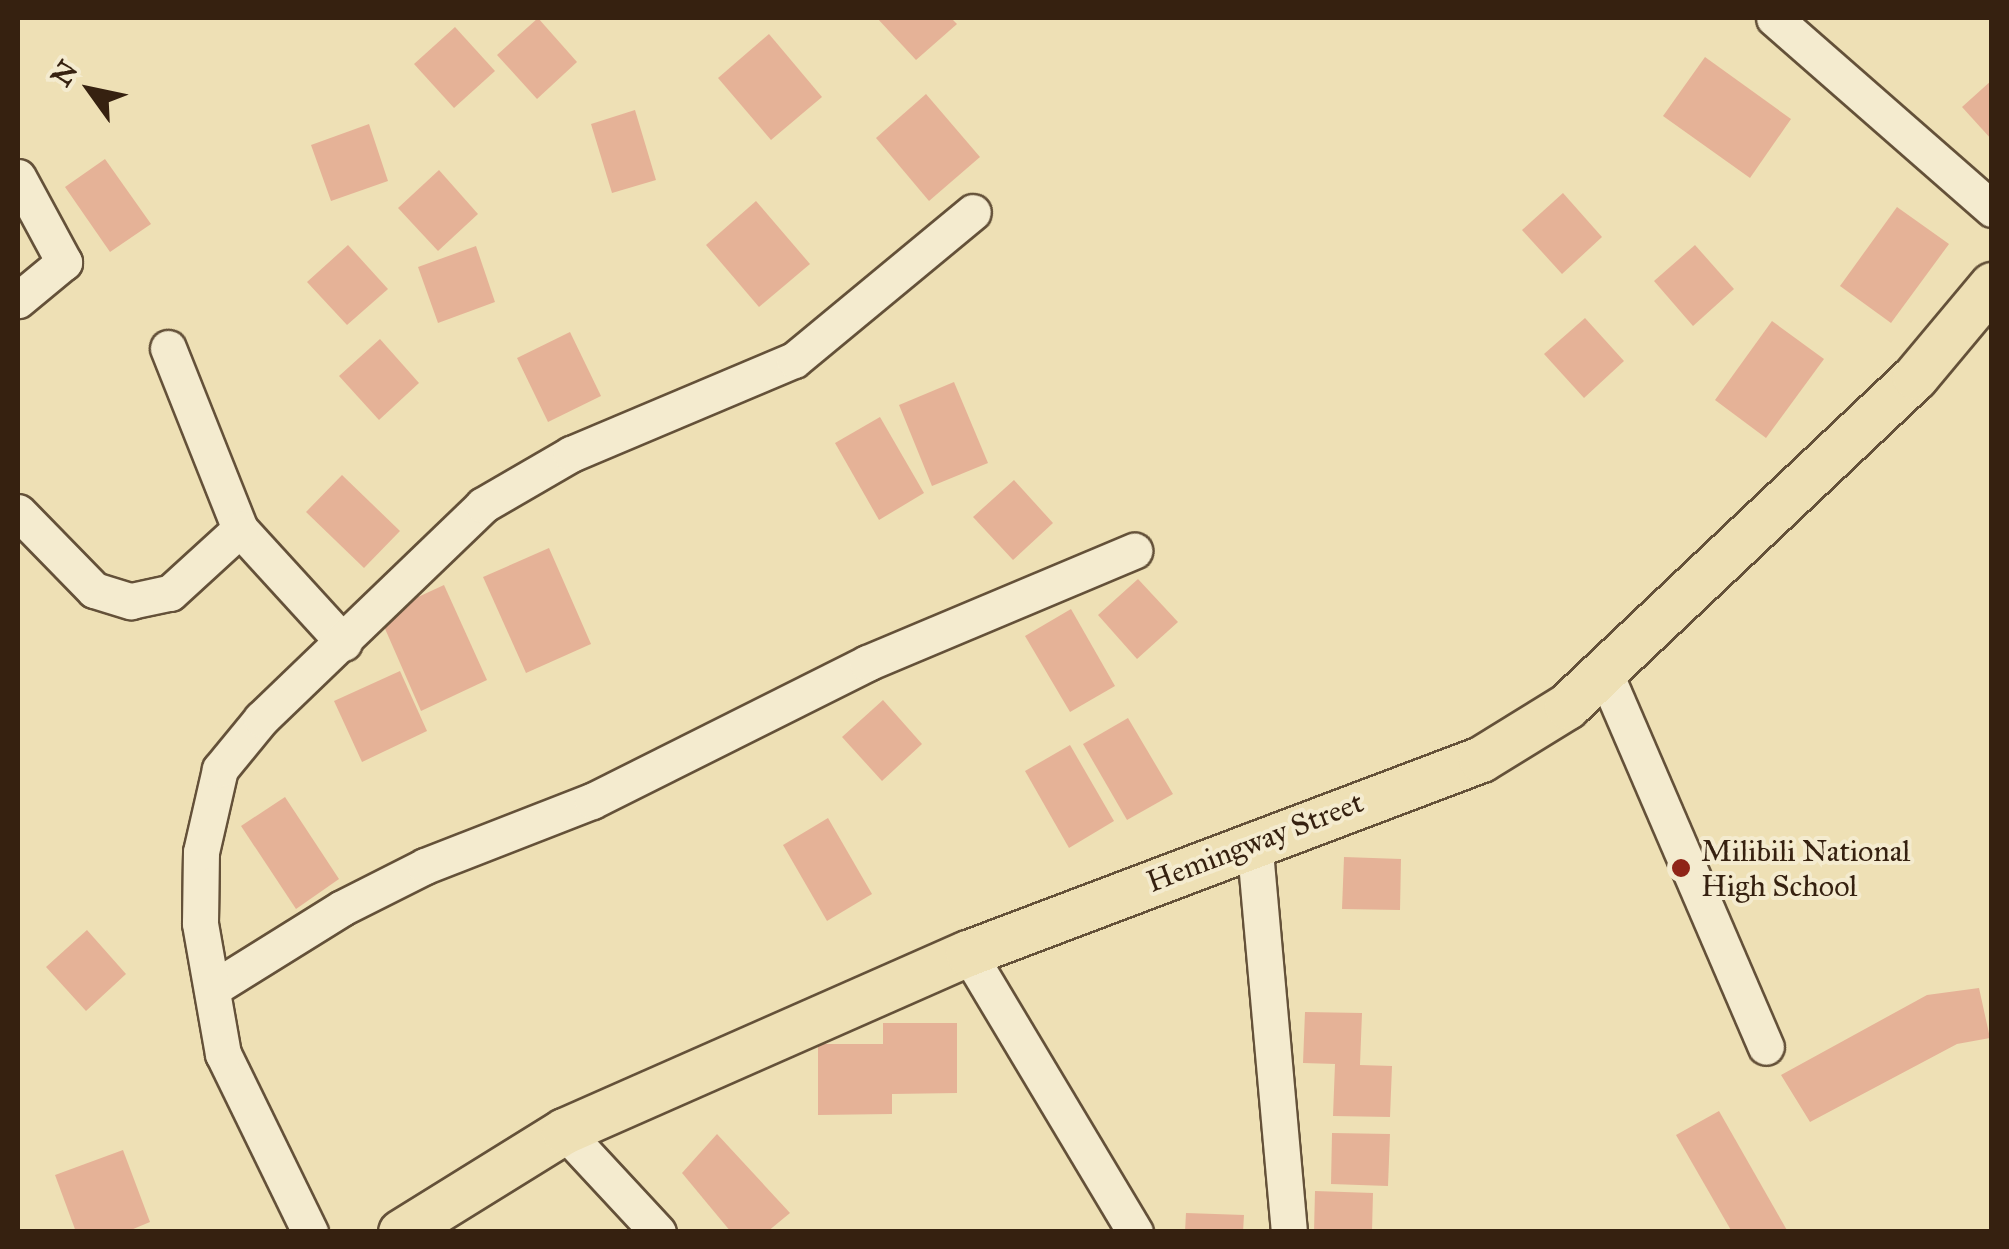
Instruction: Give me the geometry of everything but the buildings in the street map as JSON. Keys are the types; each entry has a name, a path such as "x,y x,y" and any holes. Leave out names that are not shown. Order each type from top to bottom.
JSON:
{"main road":[{"name":"Hemingway Street","path":"401,1232 564,1131 968,953 1254,840 1481,759 1567,706 1915,378 1992,285"}],"street":[{"path":"1774,18 1992,210"},
{"path":"18,178 64,262 18,300"},
{"path":"310,1232 223,1054 200,923 201,852 220,769 262,719 483,505 571,454 794,360 973,212"},
{"path":"168,348 240,529 344,643"},
{"path":"18,512 94,590 131,601 170,593 240,529"},
{"path":"212,989 342,908 426,866 592,801 867,662 1134,551"},
{"path":"1604,671 1766,1047"},
{"path":"1254,840 1290,1232"},
{"path":"968,953 1136,1232"},
{"path":"564,1131 658,1232"}],"place":[{"name":"Milibili National High School","path":"1681,868"}]}
